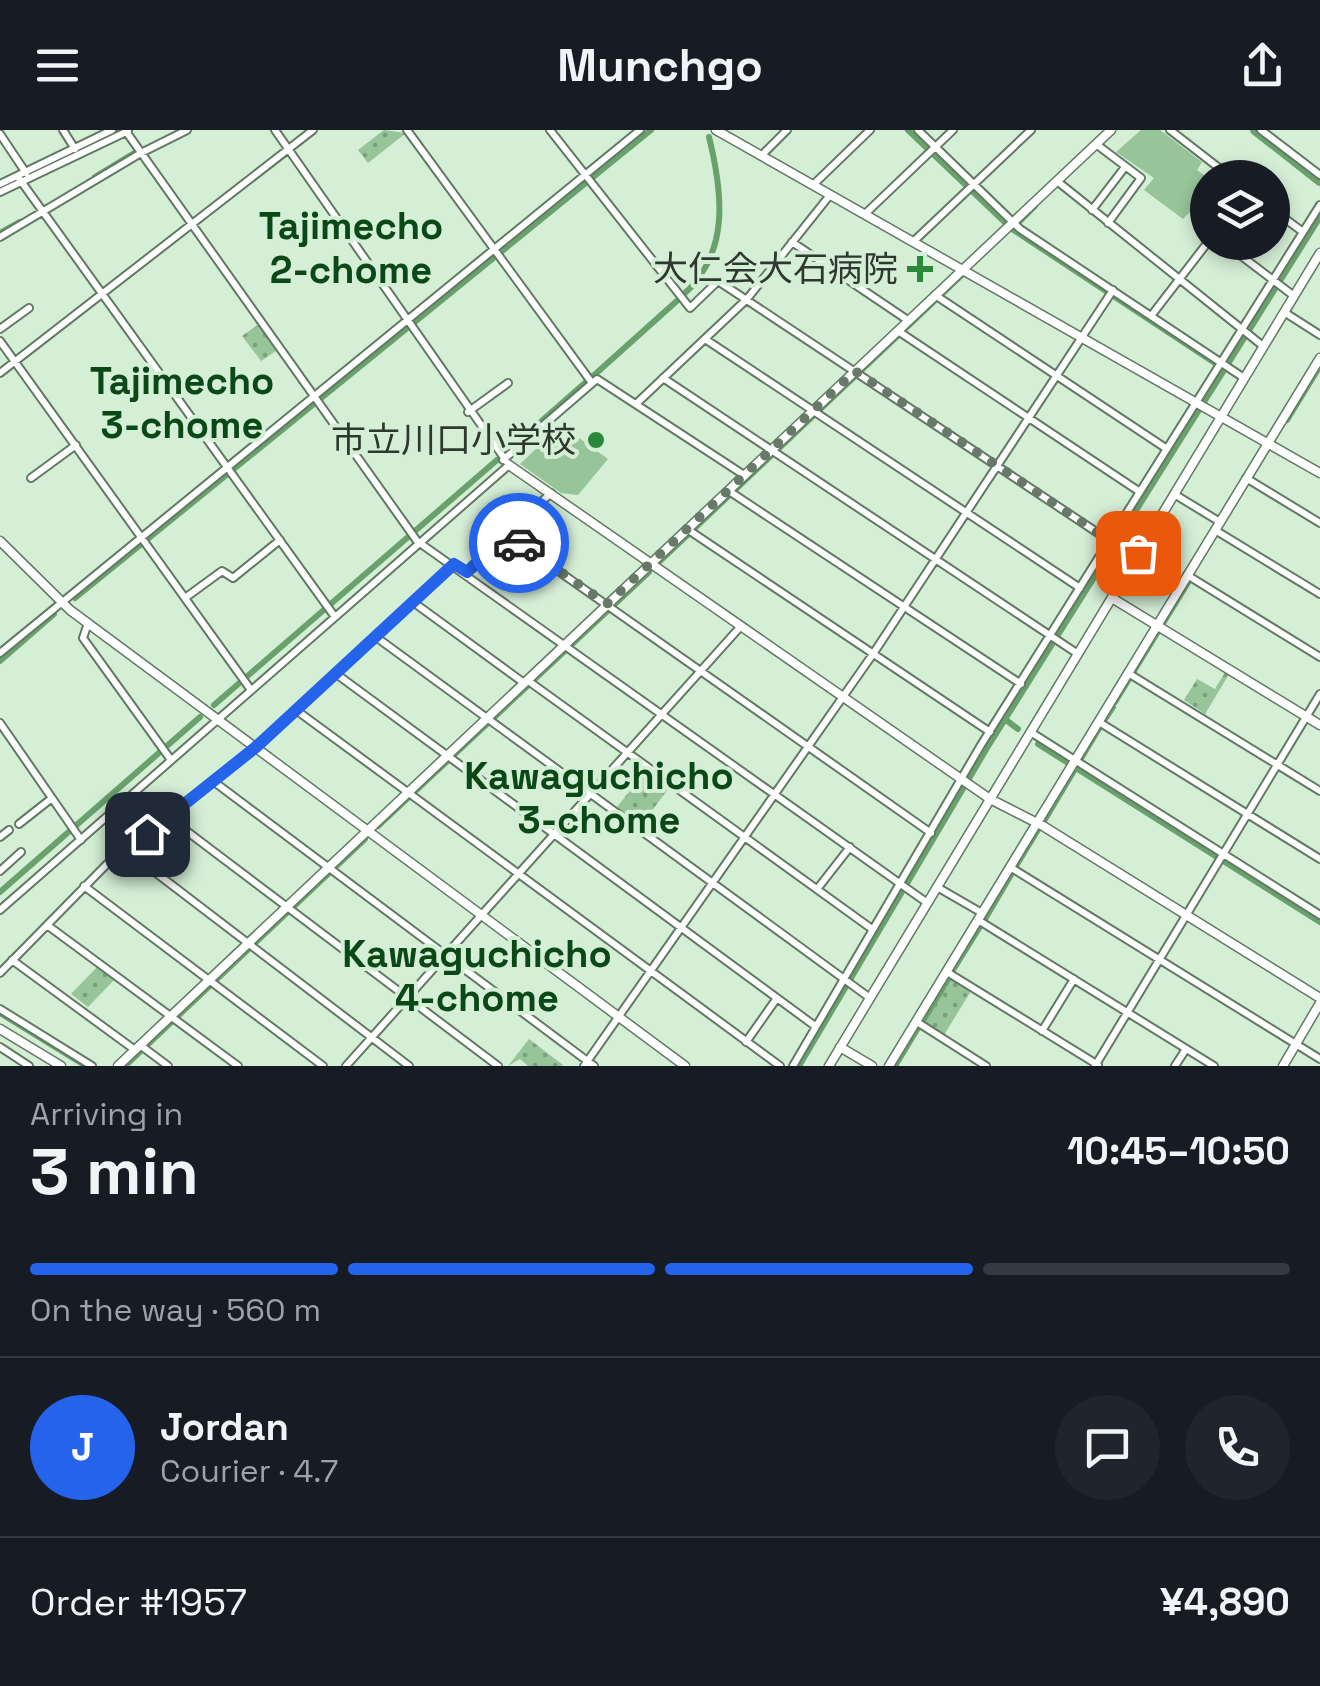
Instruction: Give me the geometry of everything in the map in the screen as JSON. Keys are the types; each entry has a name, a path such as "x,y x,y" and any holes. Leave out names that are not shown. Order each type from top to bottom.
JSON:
{"street":[{"path":"63,130 76,149"},
{"path":"21,179 112,130"},
{"path":"0,188 127,130 412,534 926,902"},
{"path":"0,238 141,152 188,130"},
{"path":"275,130 506,462 990,799 1186,915 1320,1001 1283,1066"},
{"path":"0,372 313,130"},
{"path":"407,130 592,383"},
{"path":"550,130 690,308 718,281 1110,541 1138,553"},
{"path":"1,650 144,540 587,178 640,130"},
{"path":"717,130 1201,401 1320,473"},
{"path":"761,156 787,130"},
{"path":"812,185 870,130"},
{"path":"918,130 1011,224 1244,378"},
{"path":"866,214 954,130"},
{"path":"914,240 1032,130"},
{"path":"118,1066 1111,130"},
{"path":"1170,130 1209,160"},
{"path":"1261,130 1320,176"},
{"path":"0,134 21,179 44,213 335,617"},
{"path":"1096,144 1140,181 1108,223"},
{"path":"1092,210 1125,167"},
{"path":"1057,182 1263,346"},
{"path":"637,403 747,300 830,195"},
{"path":"793,1066 899,883 968,784 990,732 1201,401 1320,205"},
{"path":"1290,222 1303,232"},
{"path":"792,242 909,321"},
{"path":"828,1066 1320,253"},
{"path":"1152,316 1194,260"},
{"path":"1247,260 1294,296"},
{"path":"214,781 588,1064 873,654 1114,290"},
{"path":"936,296 1167,449"},
{"path":"0,329 29,308"},
{"path":"1284,312 1320,335"},
{"path":"898,331 1140,492"},
{"path":"704,339 1080,588"},
{"path":"0,341 251,690"},
{"path":"890,1066 1320,358"},
{"path":"663,378 1078,654"},
{"path":"0,910 421,542 592,383 599,379 744,476"},
{"path":"468,412 508,382"},
{"path":"32,478 76,445"},
{"path":"1246,478 1320,523"},
{"path":"729,490 1021,684"},
{"path":"467,572 551,494"},
{"path":"1174,494 1320,594"},
{"path":"687,529 990,732"},
{"path":"508,534 931,832"},
{"path":"185,598 222,571 233,578 280,540"},
{"path":"0,542 88,623 685,1066"},
{"path":"0,973 84,886 256,747 454,564"},
{"path":"1187,575 1320,657"},
{"path":"1112,598 1320,726"},
{"path":"413,602 872,929"},
{"path":"88,623 83,638 171,760"},
{"path":"346,1066 741,626"},
{"path":"376,637 870,998"},
{"path":"336,673 816,1026"},
{"path":"1128,674 1320,791"},
{"path":"948,972 1097,1065 1320,694"},
{"path":"296,710 780,1066"},
{"path":"1098,722 1320,859"},
{"path":"0,723 80,840"},
{"path":"1032,732 1072,766 1320,915"},
{"path":"19,824 52,798"},
{"path":"168,817 498,1066"},
{"path":"0,837 9,830"},
{"path":"818,888 850,847"},
{"path":"126,850 409,1066"},
{"path":"0,870 21,852"},
{"path":"1010,867 1320,1059"},
{"path":"84,886 323,1066"},
{"path":"937,887 1214,1066"},
{"path":"47,925 238,1066"},
{"path":"12,960 168,1066"},
{"path":"1042,1031 1074,979"},
{"path":"746,1042 777,998"},
{"path":"0,1009 92,1066"},
{"path":"917,1022 986,1066"},
{"path":"0,1029 61,1066"},
{"path":"0,1047 29,1066"},
{"path":"840,1047 872,1066"},
{"path":"1176,1066 1186,1049"},
{"path":"967,1066 972,1058"}],"green space":[{"path":"384,130 406,133 368,163 358,150"},
{"path":"1141,130 1160,130 1199,160 1190,160 1190,212 1183,219 1144,190 1154,178 1116,152"},
{"path":"263,321 282,347 261,361 242,336"},
{"path":"561,425 608,459 578,495 561,493 520,464"},
{"path":"1227,669 1231,671 1205,714 1184,700 1197,679 1215,689"},
{"path":"649,767 672,784 641,825 617,807"},
{"path":"100,964 117,977 88,1007 71,994"},
{"path":"950,979 971,991 944,1035 923,1022"},
{"path":"529,1039 563,1065 528,1066 520,1059 508,1066"}],"waterway":[{"path":"82,150 121,130"},
{"path":"75,598 651,130"},
{"path":"908,130 1012,229 1221,367"},
{"path":"1255,130 1320,181"},
{"path":"683,295 709,261 716,242 719,201 709,137"},
{"path":"95,177 136,152"},
{"path":"1012,229 1035,206"},
{"path":"799,1066 987,748 1320,217"},
{"path":"0,233 20,222"},
{"path":"660,561 966,271"},
{"path":"592,377 679,299"},
{"path":"1287,420 1320,366"},
{"path":"505,453 586,382"},
{"path":"214,705 497,460"},
{"path":"378,826 649,572"},
{"path":"1115,702 1192,576"},
{"path":"0,661 54,614"},
{"path":"1103,722 1113,707"},
{"path":"0,892 200,717"},
{"path":"1006,720 1018,729"},
{"path":"1080,760 1100,727"},
{"path":"1038,744 1320,922"},
{"path":"1044,821 1075,769"},
{"path":"1016,866 1039,828"},
{"path":"125,1066 365,839"},
{"path":"985,919 1012,873"},
{"path":"953,970 981,925"},
{"path":"923,1021 948,979"},
{"path":"0,1013 86,1066"},
{"path":"895,1066 918,1028"}],"way so far":[{"path":"519,543 607,604 855,371 1110,541 1125,544 1138,553"}],"place":[{"name":"大仁会大石病院","path":"920,269"},
{"name":"市立川口小学校","path":"596,440"}],"district":[{"name":"Tajimecho 2-chome","path":"351,248"},
{"name":"Tajimecho 3-chome","path":"182,403"},
{"name":"Kawaguchicho 3-chome","path":"599,798"},
{"name":"Kawaguchicho 4-chome","path":"477,976"}],"route":[{"path":"147,834 256,747 454,564 467,572 508,534 519,543"}]}
